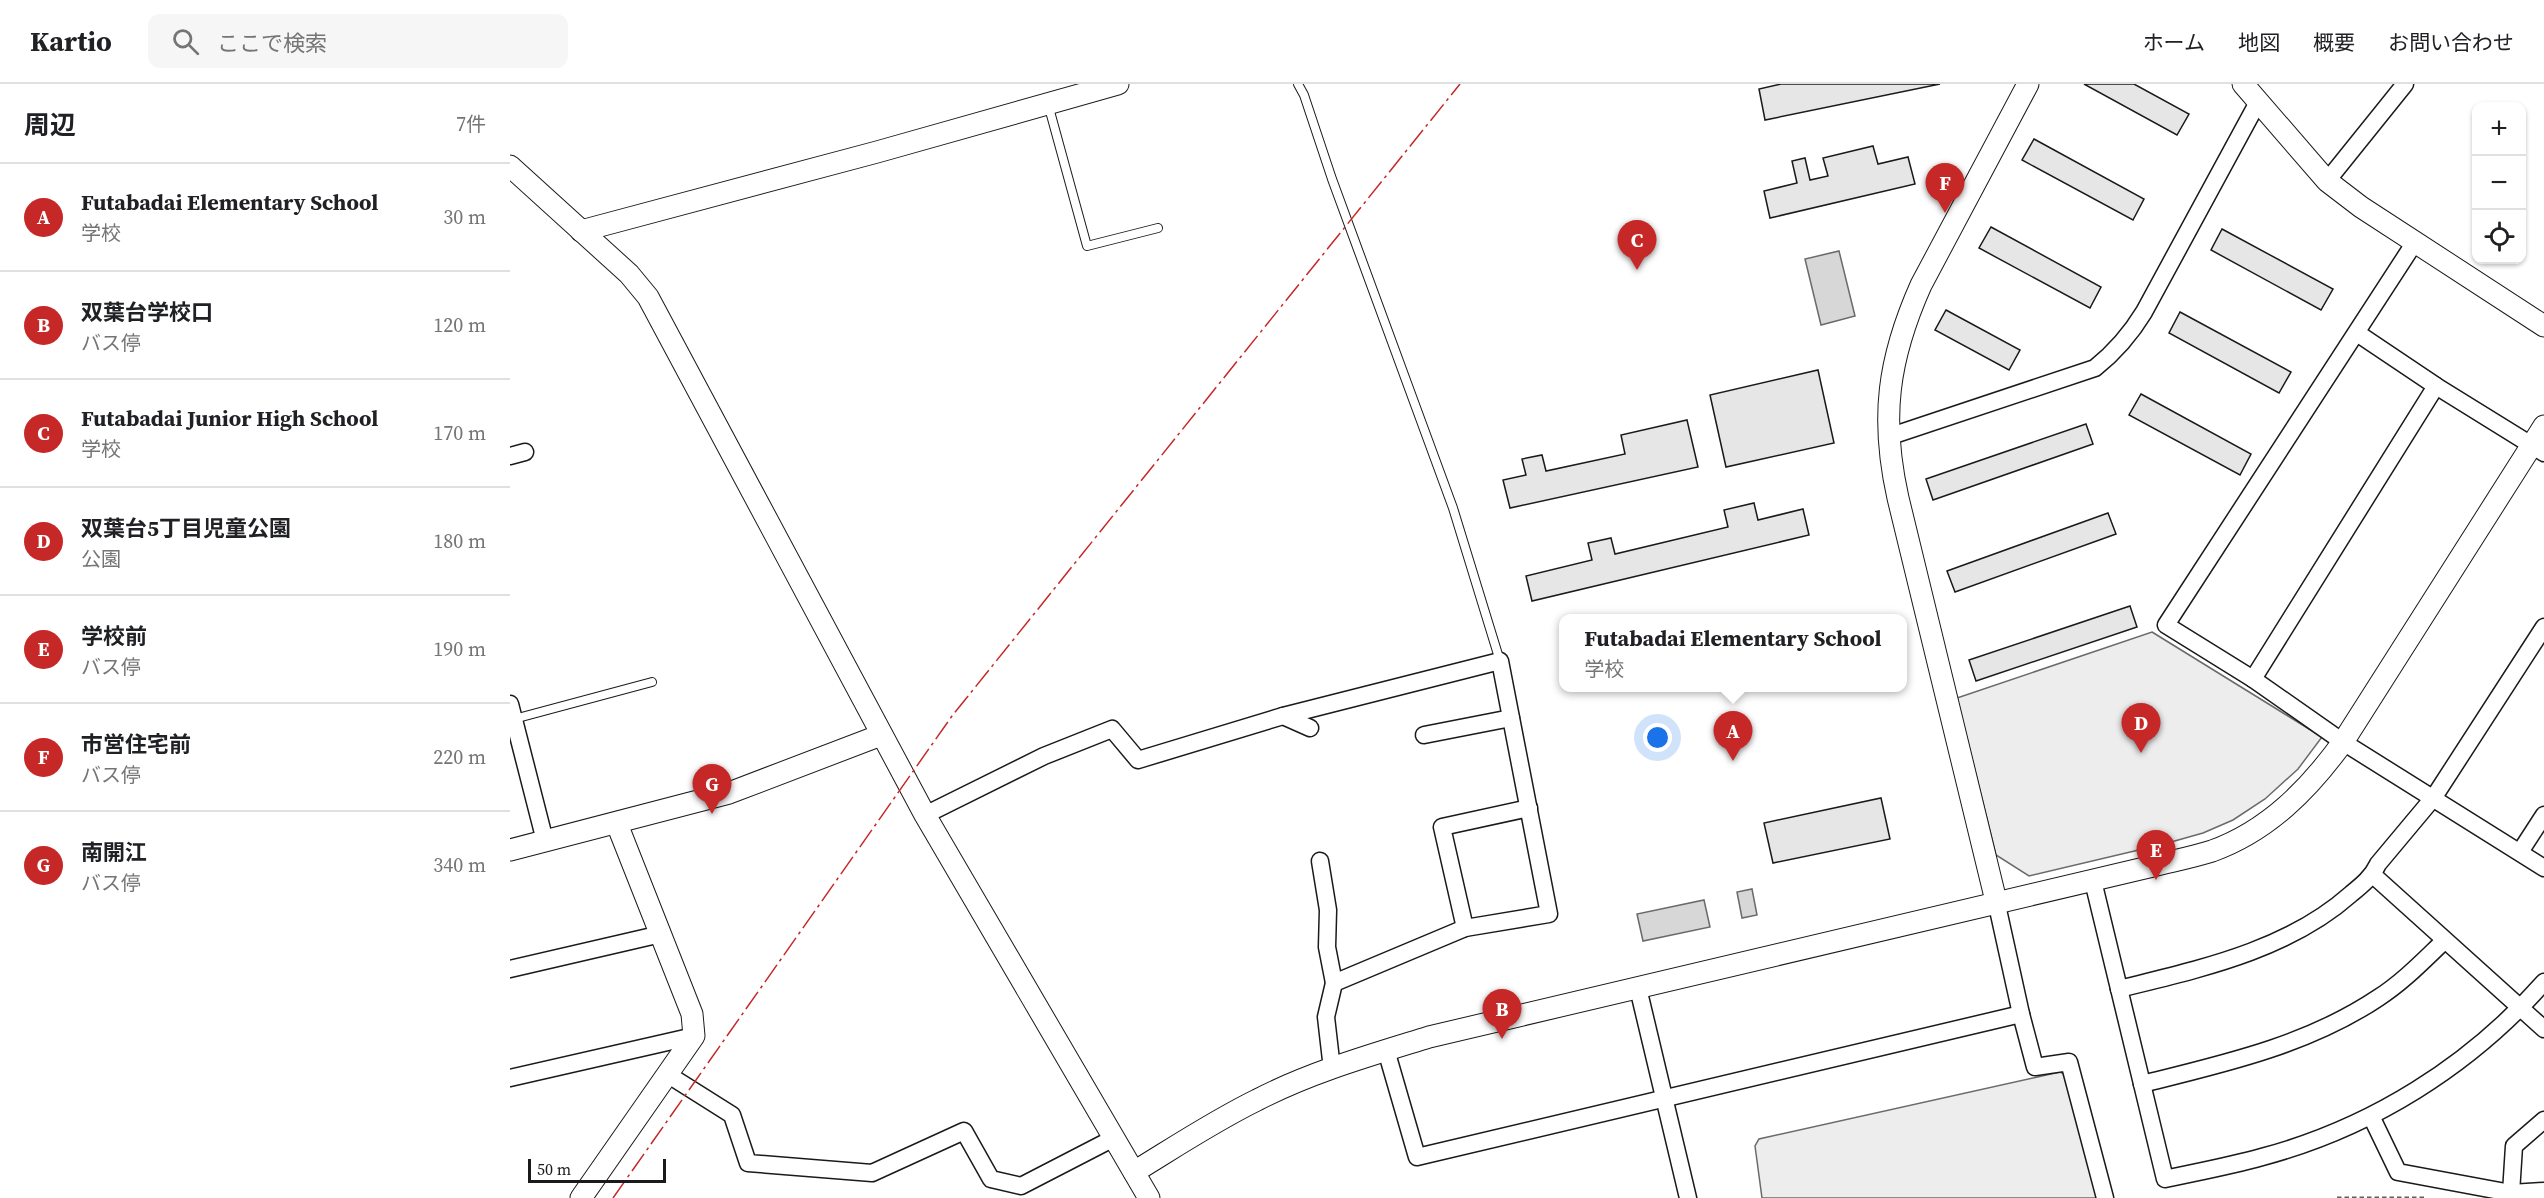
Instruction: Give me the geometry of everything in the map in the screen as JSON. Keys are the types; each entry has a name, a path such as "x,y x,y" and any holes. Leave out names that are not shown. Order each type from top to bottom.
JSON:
{"street":[{"path":"581,231 1118,84"},
{"path":"2028,84 1921,285 1907,316 1892,378 1888,437 1901,510 2035,1067 2069,1062 2105,1198"},
{"path":"2243,84 2327,181 2361,207 2544,326"},
{"path":"2327,181 2405,84"},
{"path":"1888,437 2095,368 2114,353 2131,333 2144,312 2258,102"},
{"path":"510,167 629,274 648,297 881,735 1149,1198"},
{"path":"2415,242 2166,625 2253,679 2343,742 2544,868"},
{"path":"2357,333 2436,386 2538,449"},
{"path":"2253,679 2436,386"},
{"path":"1134,1172 1257,1099 1386,1050 1429,1037 2093,881 2213,850 2255,830 2290,804 2319,774 2343,742 2538,449 2544,426"},
{"path":"2119,989 2210,966 2282,939 2336,908 2373,875 2378,864 2434,797 2544,627"},
{"path":"925,814 1044,756 1112,729 1138,760 1283,716 1500,661 1549,914 1465,928 1334,982"},
{"path":"512,712 545,841"},
{"path":"1283,716 1310,728"},
{"path":"1424,735 1511,718"},
{"path":"510,850 729,793 881,735"},
{"path":"1465,928 1442,827 1529,808"},
{"path":"2520,852 2544,815"},
{"path":"581,1198 694,1036 692,1014 617,824"},
{"path":"1320,861 1328,910 1327,947 1334,982 1326,1017 1332,1069"},
{"path":"2373,875 2544,1029"},
{"path":"2093,881 2165,1179 2263,1157 2323,1137 2371,1116 2418,1089 2463,1059 2521,1008 2544,982"},
{"path":"510,969 661,934"},
{"path":"2142,1084 2237,1060 2312,1034 2379,998 2414,970 2444,941"},
{"path":"1638,988 1688,1198"},
{"path":"1386,1050 1417,1157 2021,1014"},
{"path":"510,1078 694,1036"},
{"path":"667,1074 732,1115 748,1163 872,1173 964,1131 991,1179 1021,1186 1114,1138"},
{"path":"2371,1116 2398,1172 2511,1193 2544,1191"},
{"path":"2511,1193 2514,1146 2544,1120"}],"lane":[{"path":"1298,84 1304,95 1336,190 1453,508 1500,661"},
{"path":"1048,104 1087,246 1158,228"},
{"path":"512,712 652,682"}],"path":[{"path":"2337,1198 2427,1198"}],"shaded area":[{"path":"1839,251 1855,316 1821,325 1805,259"},
{"path":"2152,632 2322,737 2298,769 2265,799 2233,820 2203,833 2164,844 2029,876 1996,855 1957,698"},
{"path":"1752,889 1757,915 1742,918 1737,892"},
{"path":"1704,900 1710,927 1643,941 1637,914"},
{"path":"2060,1072 2066,1075 2098,1198 1762,1198 1755,1146 1759,1139"}],"building":[{"path":"1781,84 1940,84 1765,120 1759,89"},
{"path":"2084,84 2134,84 2189,114 2177,135"},
{"path":"2034,139 2144,199 2133,220 2022,160"},
{"path":"1873,146 1878,164 1908,157 1915,184 1770,218 1764,191 1797,183 1792,161 1805,158 1810,180 1828,176 1823,158"},
{"path":"1991,227 2101,287 2090,308 1979,248"},
{"path":"2222,229 2333,289 2321,310 2211,250"},
{"path":"1946,310 2020,350 2009,370 1935,330"},
{"path":"2180,312 2291,372 2279,393 2169,333"},
{"path":"1818,370 1834,443 1726,467 1710,395"},
{"path":"2141,394 2251,454 2240,475 2129,415"},
{"path":"1687,420 1698,467 1510,508 1503,480 1526,475 1522,459 1542,455 1546,471 1625,454 1621,435"},
{"path":"2086,424 2093,444 1933,500 1926,479"},
{"path":"1754,503 1758,520 1803,509 1809,535 1532,601 1526,576 1592,560 1588,543 1611,538 1615,554 1728,527 1724,510"},
{"path":"2108,513 2116,534 1955,592 1947,571"},
{"path":"2130,606 2137,627 1976,681 1969,660"},
{"path":"1881,798 1890,839 1773,863 1764,823"}],"power":[{"path":"613,1198 952,716 1460,84"}],"place":[{"name":"市営住宅前","path":"1945,213"},
{"name":"Futabadai Junior High School","path":"1637,270"},
{"name":"双葉台5丁目児童公園","path":"2141,753"},
{"name":"Futabadai Elementary School","path":"1733,761"},
{"name":"南開江","path":"712,814"},
{"name":"学校前","path":"2156,880"},
{"name":"双葉台学校口","path":"1502,1039"}]}
